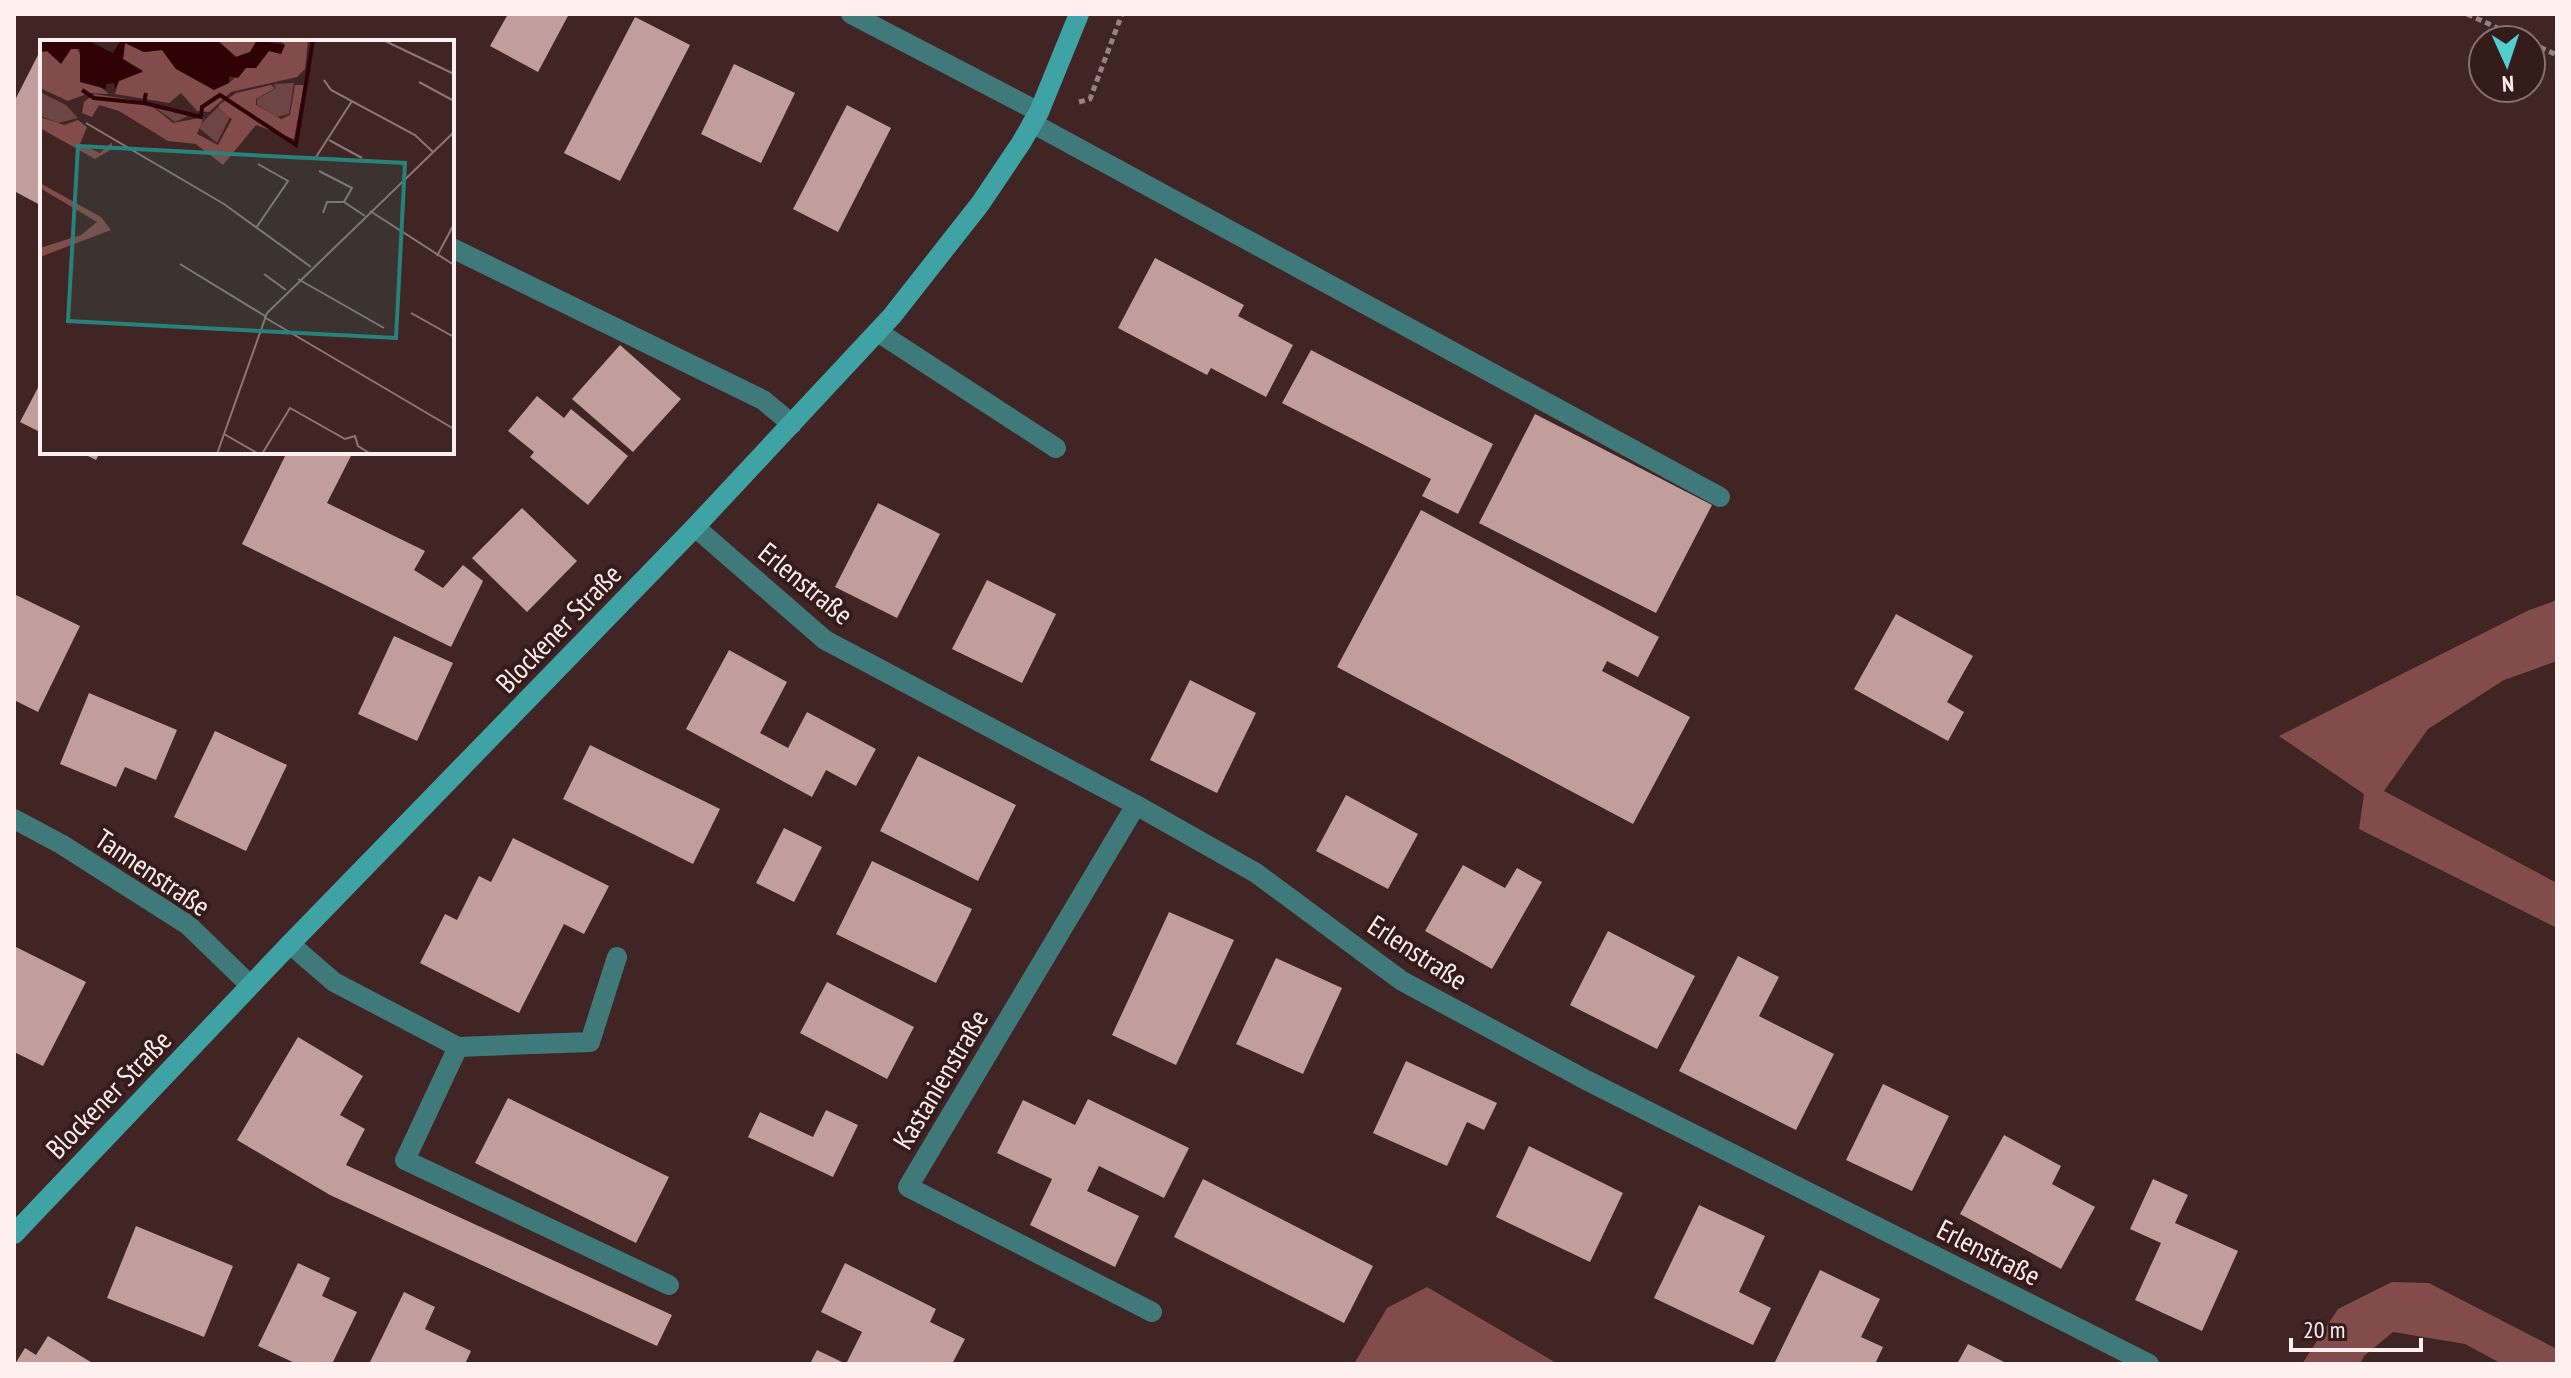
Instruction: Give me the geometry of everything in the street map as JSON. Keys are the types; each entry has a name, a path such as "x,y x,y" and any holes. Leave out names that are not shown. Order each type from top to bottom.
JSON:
{"street":[{"path":"851,14 1720,497"},
{"name":"Blockener Straße","path":"14,1234 250,985 695,527 878,332 980,204 1036,117 1079,14"},
{"path":"454,249 763,400 792,424"},
{"path":"878,332 1056,448"},
{"name":"Erlenstraße","path":"695,527 825,640 1136,805 1256,873 1402,981 1586,1080 2149,1364"},
{"name":"Kastanienstraße","path":"1136,805 908,1187 1152,1312"},
{"name":"Tannenstraße","path":"14,819 61,844 188,925 250,985"},
{"path":"290,944 334,982 458,1047 590,1042 617,957"},
{"path":"458,1047 405,1160 669,1285"}],"path":[{"path":"2467,14 2489,24"}],"shaded area":[{"path":"2557,600 2557,661 2504,680 2428,729 2384,791 2557,883 2557,928 2359,829 2364,794 2279,736 2527,611"},
{"path":"2392,1282 2429,1283 2557,1349 2557,1364 2502,1364 2465,1344 2393,1332 2364,1356 2360,1364 2302,1364 2338,1309"},
{"path":"1427,1287 1558,1364 1354,1364 1387,1308"}],"building":[{"path":"508,14 569,14 538,72 490,46"},
{"path":"635,17 690,45 620,181 564,153"},
{"path":"40,56 40,205 14,191 14,102"},
{"path":"734,64 795,93 761,163 701,134"},
{"path":"847,105 891,128 838,232 793,209"},
{"path":"1155,258 1244,305 1238,316 1293,345 1266,397 1211,368 1207,375 1118,328"},
{"path":"620,345 681,399 633,452 572,399"},
{"path":"1311,350 1493,444 1458,514 1422,496 1431,479 1282,403"},
{"path":"40,384 40,432 20,422"},
{"path":"537,396 564,418 571,409 628,456 588,505 530,457 534,452 508,431"},
{"path":"1535,414 1712,505 1656,613 1479,523"},
{"path":"84,454 99,454 96,460"},
{"path":"286,454 352,454 327,503 425,551 414,570 443,588 463,565 483,581 451,647 242,544"},
{"path":"878,503 940,534 897,618 835,587"},
{"path":"522,508 577,561 527,612 472,558"},
{"path":"1421,510 1659,637 1638,677 1607,661 1602,671 1690,717 1633,824 1337,667"},
{"path":"987,580 1056,614 1022,683 952,649"},
{"path":"14,594 80,626 38,712 14,700"},
{"path":"1896,614 1973,656 1947,702 1964,712 1948,741 1854,689"},
{"path":"394,636 453,663 417,741 358,714"},
{"path":"729,650 787,682 760,733 788,748 807,712 876,749 856,786 826,770 812,797 686,729"},
{"path":"1190,680 1256,713 1217,793 1150,760"},
{"path":"89,693 177,730 156,780 125,767 116,787 60,764"},
{"path":"215,731 287,765 246,851 174,817"},
{"path":"590,745 720,809 693,864 563,799"},
{"path":"918,756 1016,805 978,881 880,831"},
{"path":"1346,795 1418,834 1388,889 1316,851"},
{"path":"784,828 822,847 794,902 756,883"},
{"path":"513,838 609,886 584,934 564,924 519,1013 420,963 445,914 457,920 479,876 491,882"},
{"path":"872,861 972,909 936,983 836,934"},
{"path":"1463,865 1505,888 1517,868 1542,882 1492,969 1425,931"},
{"path":"1169,912 1234,940 1176,1065 1112,1035"},
{"path":"1608,931 1695,976 1657,1049 1570,1005"},
{"path":"14,946 86,982 43,1066 14,1052"},
{"path":"1738,956 1779,977 1759,1016 1834,1054 1796,1130 1679,1071"},
{"path":"1276,958 1342,988 1303,1074 1236,1044"},
{"path":"827,982 914,1027 887,1079 800,1033"},
{"path":"298,1037 363,1076 340,1115 365,1129 346,1165 672,1315 657,1346 330,1195 237,1140"},
{"path":"1406,1061 1497,1103 1484,1130 1467,1122 1447,1166 1373,1133"},
{"path":"1883,1084 1949,1116 1912,1191 1846,1160"},
{"path":"508,1098 669,1177 636,1243 475,1163"},
{"path":"1088,1099 1189,1148 1164,1198 1099,1166 1087,1191 1139,1216 1115,1267 1030,1225 1052,1179 997,1153 1023,1100 1075,1125"},
{"path":"826,1110 858,1125 833,1177 748,1137 760,1112 813,1137"},
{"path":"2004,1135 2061,1166 2052,1184 2095,1207 2061,1269 1960,1214"},
{"path":"1529,1146 1623,1193 1590,1262 1496,1217"},
{"path":"1203,1179 1373,1266 1344,1323 1174,1237"},
{"path":"2153,1179 2188,1195 2175,1223 2238,1251 2202,1331 2135,1300 2161,1243 2130,1229"},
{"path":"1699,1205 1765,1236 1739,1292 1771,1308 1753,1345 1654,1298"},
{"path":"136,1226 233,1266 204,1337 107,1298"},
{"path":"298,1263 330,1278 322,1296 357,1312 332,1364 297,1364 258,1346"},
{"path":"845,1263 936,1309 930,1322 965,1339 952,1364 846,1364 862,1332 821,1312"},
{"path":"1820,1270 1880,1299 1861,1337 1883,1347 1875,1364 1774,1364"},
{"path":"404,1292 435,1307 425,1329 471,1351 465,1364 369,1364"},
{"path":"48,1336 94,1364 15,1364 25,1348 36,1355"},
{"path":"1968,1344 2008,1364 1957,1364"},
{"path":"817,1350 846,1364 810,1364"}]}
